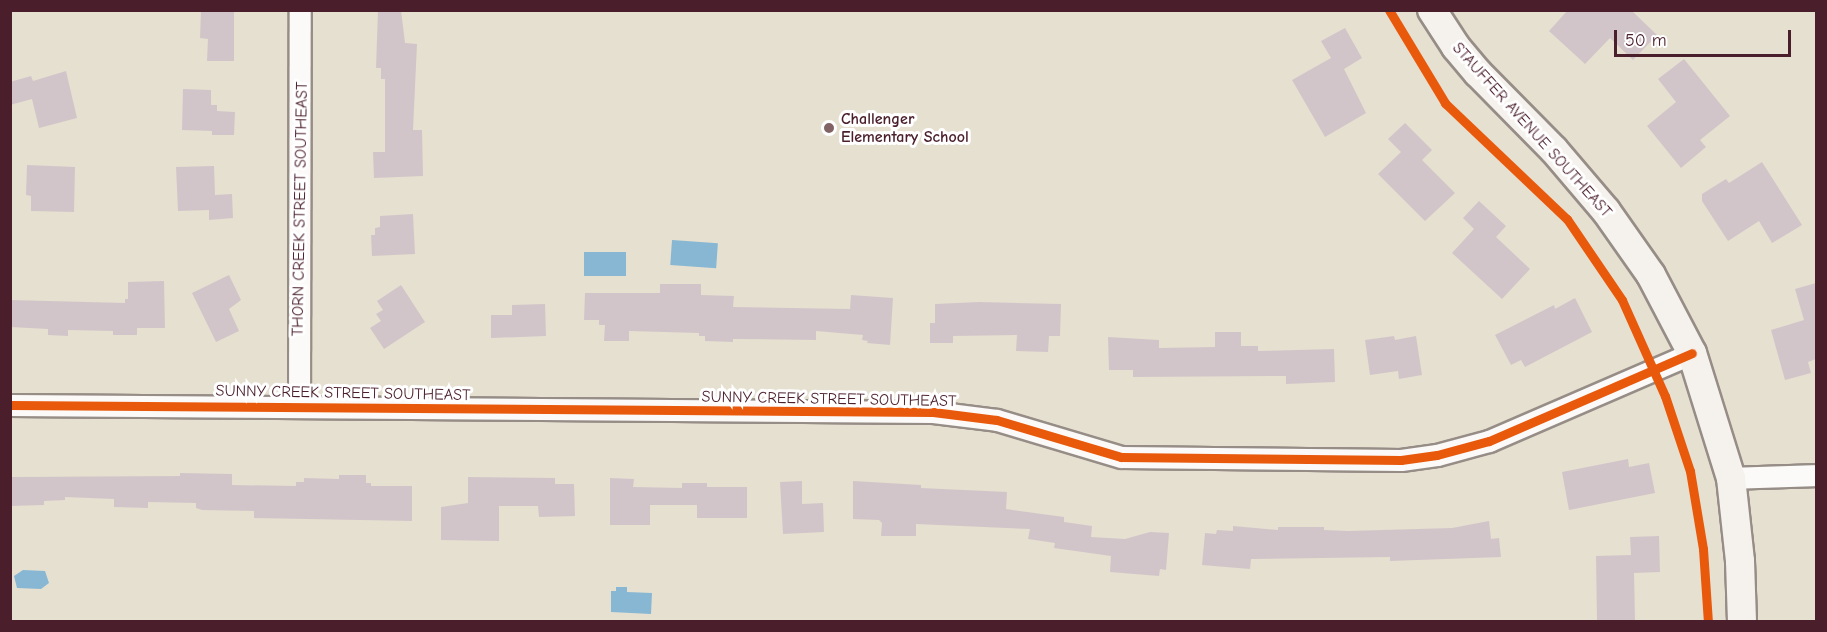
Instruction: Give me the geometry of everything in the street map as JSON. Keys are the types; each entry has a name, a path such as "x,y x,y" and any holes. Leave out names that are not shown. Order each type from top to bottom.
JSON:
{"street":[{"name":"THORN CREEK STREET SOUTHEAST","path":"299,407 300,10"},
{"name":"STAUFFER AVENUE SOUTHEAST","path":"1432,10 1456,47 1478,73 1554,150 1606,211 1651,275 1692,353 1731,478 1740,561 1742,621"},
{"name":"SUNNY CREEK STREET SOUTHEAST","path":"10,405 933,412 998,420 1121,457 1401,460 1437,455 1490,441 1692,353"},
{"path":"1731,478 1816,476"}],"water":[{"path":"672,240 718,243 716,268 670,265"},
{"path":"584,252 626,252 626,276 584,276"},
{"path":"23,570 45,571 49,583 41,589 17,588 14,576"},
{"path":"616,587 627,587 627,592 652,593 651,614 611,612 611,591 616,591"}],"building":[{"path":"201,10 234,10 234,61 207,61 208,39 200,38"},
{"path":"378,10 401,10 405,43 417,44 413,130 422,130 423,176 374,178 373,152 385,152 385,79 381,79 381,68 376,68"},
{"path":"1568,10 1631,10 1657,35 1633,60 1610,38 1585,64 1549,31"},
{"path":"1345,28 1362,58 1344,69 1366,113 1325,137 1292,80 1331,58 1321,41"},
{"path":"1684,59 1730,116 1700,140 1706,147 1681,168 1647,126 1676,102 1658,79"},
{"path":"66,71 77,118 39,128 32,99 10,105 10,82 31,76 33,81"},
{"path":"183,89 211,90 211,105 217,105 217,111 235,112 234,135 212,135 212,131 182,130"},
{"path":"1405,123 1432,150 1422,160 1455,193 1425,221 1378,174 1401,152 1388,139"},
{"path":"1762,162 1802,225 1772,243 1759,221 1728,241 1702,201 1702,194 1726,179 1729,183"},
{"path":"27,165 75,167 74,212 31,211 31,196 26,195"},
{"path":"214,166 215,195 232,194 233,218 209,220 209,210 178,211 176,167"},
{"path":"1479,201 1506,226 1496,237 1530,269 1502,299 1452,253 1474,229 1463,218"},
{"path":"413,214 415,254 372,256 371,235 375,235 375,228 380,227 380,216"},
{"path":"229,275 241,300 229,309 239,331 216,342 192,293"},
{"path":"164,281 165,328 137,328 137,335 113,335 113,331 68,330 68,336 48,335 48,329 10,327 10,300 125,303 125,299 128,299 128,282"},
{"path":"1816,283 1816,359 1808,362 1811,373 1785,380 1771,330 1804,320 1795,289"},
{"path":"660,284 701,284 701,295 734,296 733,307 850,309 851,295 893,298 890,345 867,343 868,341 862,340 863,335 816,331 816,340 705,341 705,336 699,336 699,333 629,331 629,341 604,341 605,325 599,325 599,320 584,320 585,293 660,293"},
{"path":"401,285 425,322 384,349 370,328 381,321 376,314 383,310 377,301"},
{"path":"1575,298 1592,332 1525,367 1521,360 1511,365 1495,335 1554,305 1555,309"},
{"path":"979,302 1061,304 1060,336 1049,336 1048,352 1016,351 1017,335 953,336 953,343 930,343 930,323 935,323 935,304"},
{"path":"545,304 546,336 491,338 491,315 512,315 512,305"},
{"path":"1215,332 1241,332 1241,346 1258,346 1258,351 1334,349 1335,382 1286,384 1286,376 1133,377 1133,370 1109,370 1108,337 1159,340 1159,348 1215,347"},
{"path":"1394,336 1395,340 1416,336 1422,375 1399,379 1398,371 1370,375 1365,340"},
{"path":"1628,459 1629,467 1649,463 1655,493 1569,510 1562,472"},
{"path":"180,473 232,474 232,485 296,486 296,482 304,482 304,478 339,479 339,475 366,475 366,483 371,483 371,486 412,486 412,521 254,518 254,511 202,510 196,508 196,503 148,502 148,508 114,507 114,499 65,497 65,500 44,501 44,505 10,506 10,477 180,476"},
{"path":"468,477 555,478 555,484 574,484 575,516 539,517 538,506 499,506 499,541 441,540 441,507 468,503"},
{"path":"610,478 634,479 633,487 682,488 682,483 707,483 707,487 747,487 747,518 697,518 697,505 650,505 650,525 610,525"},
{"path":"802,481 802,504 823,503 824,532 783,534 780,482"},
{"path":"853,481 921,485 921,488 1007,492 1006,509 1064,517 1064,522 1092,526 1091,537 1125,539 1150,532 1169,533 1166,570 1160,569 1159,576 1110,572 1111,556 1054,548 1055,543 1028,539 1030,529 916,524 916,536 881,536 882,523 879,520 853,519"},
{"path":"1489,521 1491,539 1499,538 1501,557 1390,561 1390,557 1251,559 1250,569 1202,565 1205,533 1216,534 1217,530 1233,531 1233,526 1278,530 1278,527 1324,527 1324,530 1348,531 1452,528"},
{"path":"1659,536 1660,572 1634,573 1635,620 1597,621 1596,556 1631,555 1630,537"}],"cycle path":[{"path":"1389,10 1445,103 1567,219 1622,300 1665,396 1690,471 1703,549 1708,622"},
{"path":"10,405 933,412 997,420 1121,457 1401,460 1437,455 1489,441 1692,353"}],"place":[{"name":"Challenger Elementary School","path":"829,128"}]}
